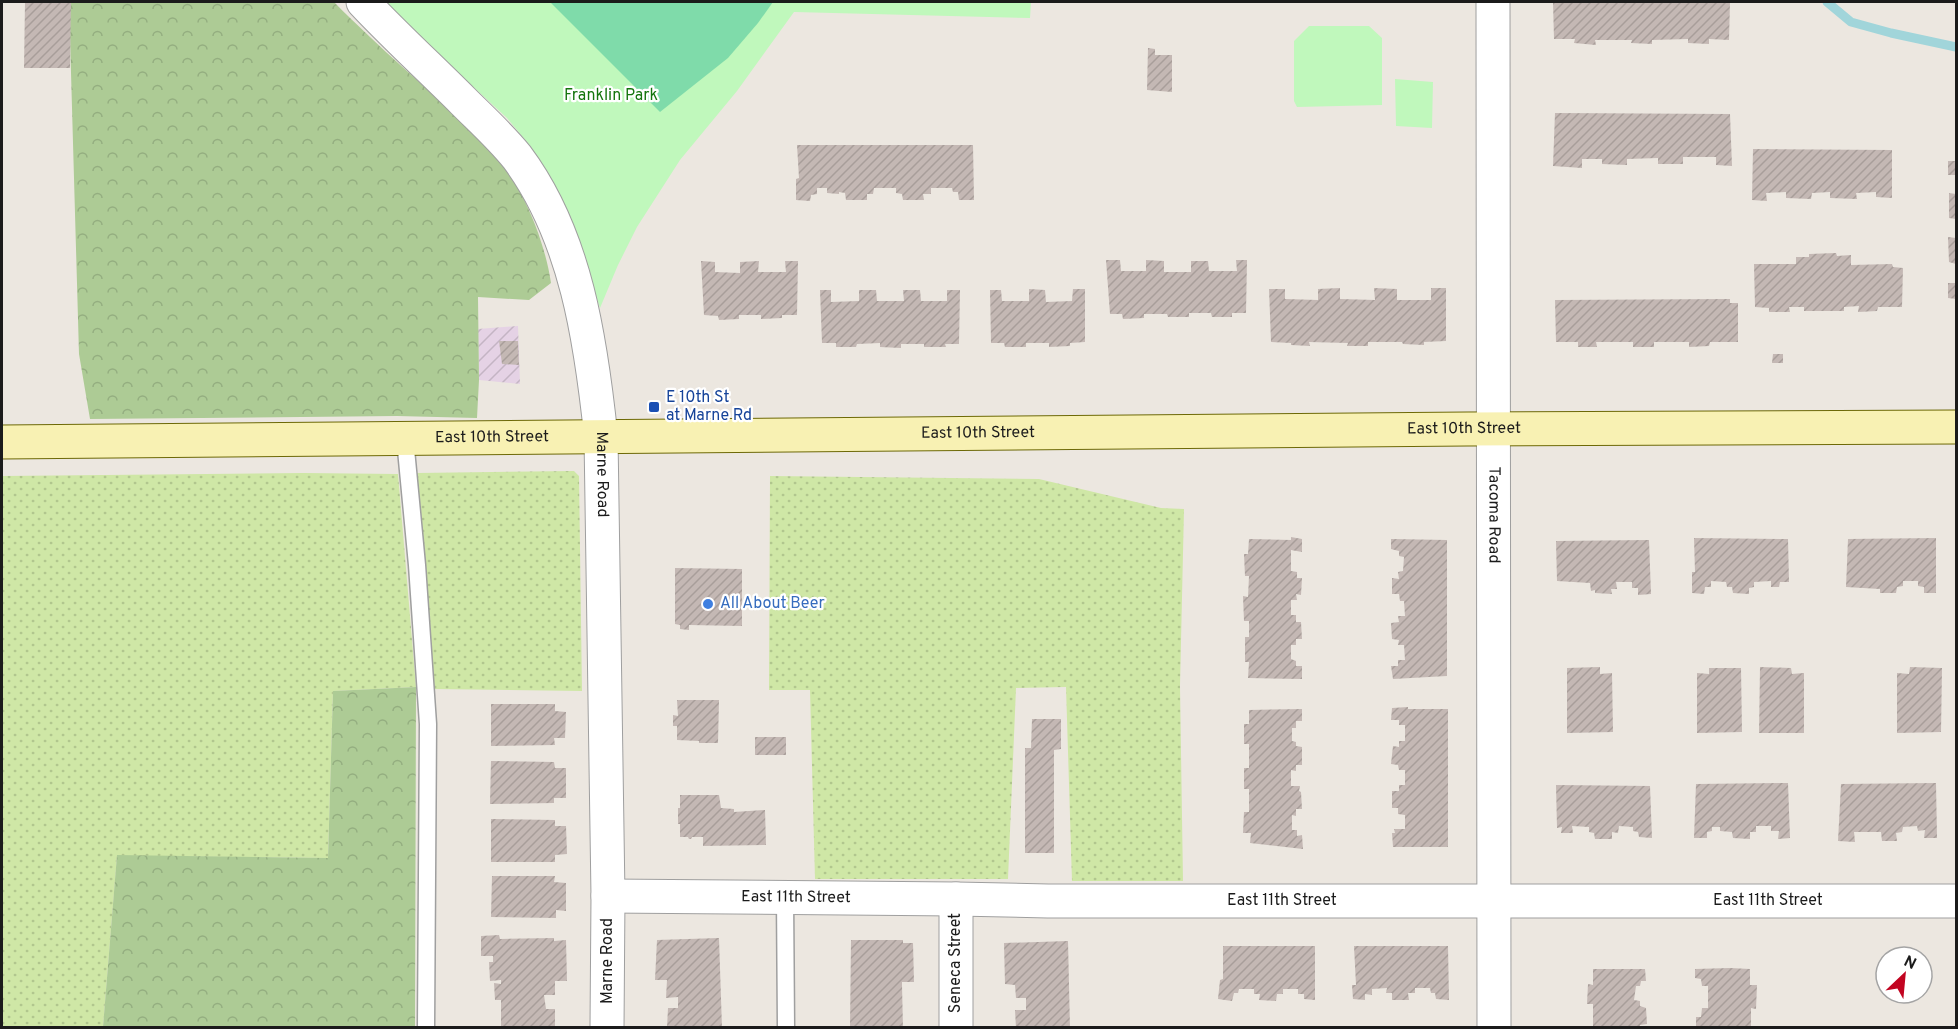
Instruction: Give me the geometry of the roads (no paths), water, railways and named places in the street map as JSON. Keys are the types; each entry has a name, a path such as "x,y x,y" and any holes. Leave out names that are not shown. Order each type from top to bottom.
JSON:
{"street":[{"name":"Marne Road","path":"363,2 491,128 515,156 535,183 552,218 570,265 594,369 601,437 608,1028"},
{"name":"Tacoma Road","path":"1493,2 1494,1028"},
{"name":"East 10th Street","path":"2,442 1956,427"},
{"name":"East 11th Street","path":"608,896 1494,903 1956,901"},
{"name":"Seneca Street","path":"956,899 956,1028"}],"lane":[{"path":"405,439 417,565 428,724 426,1028"},
{"path":"785,897 786,1028"}],"waterway":[{"path":"1827,2 1851,22 1956,47"}],"place":[{"name":"E 10th St at Marne Rd","path":"654,407"},
{"name":"All About Beer","path":"708,604"}],"park label":[{"name":"Franklin Park","path":"611,96"}]}
